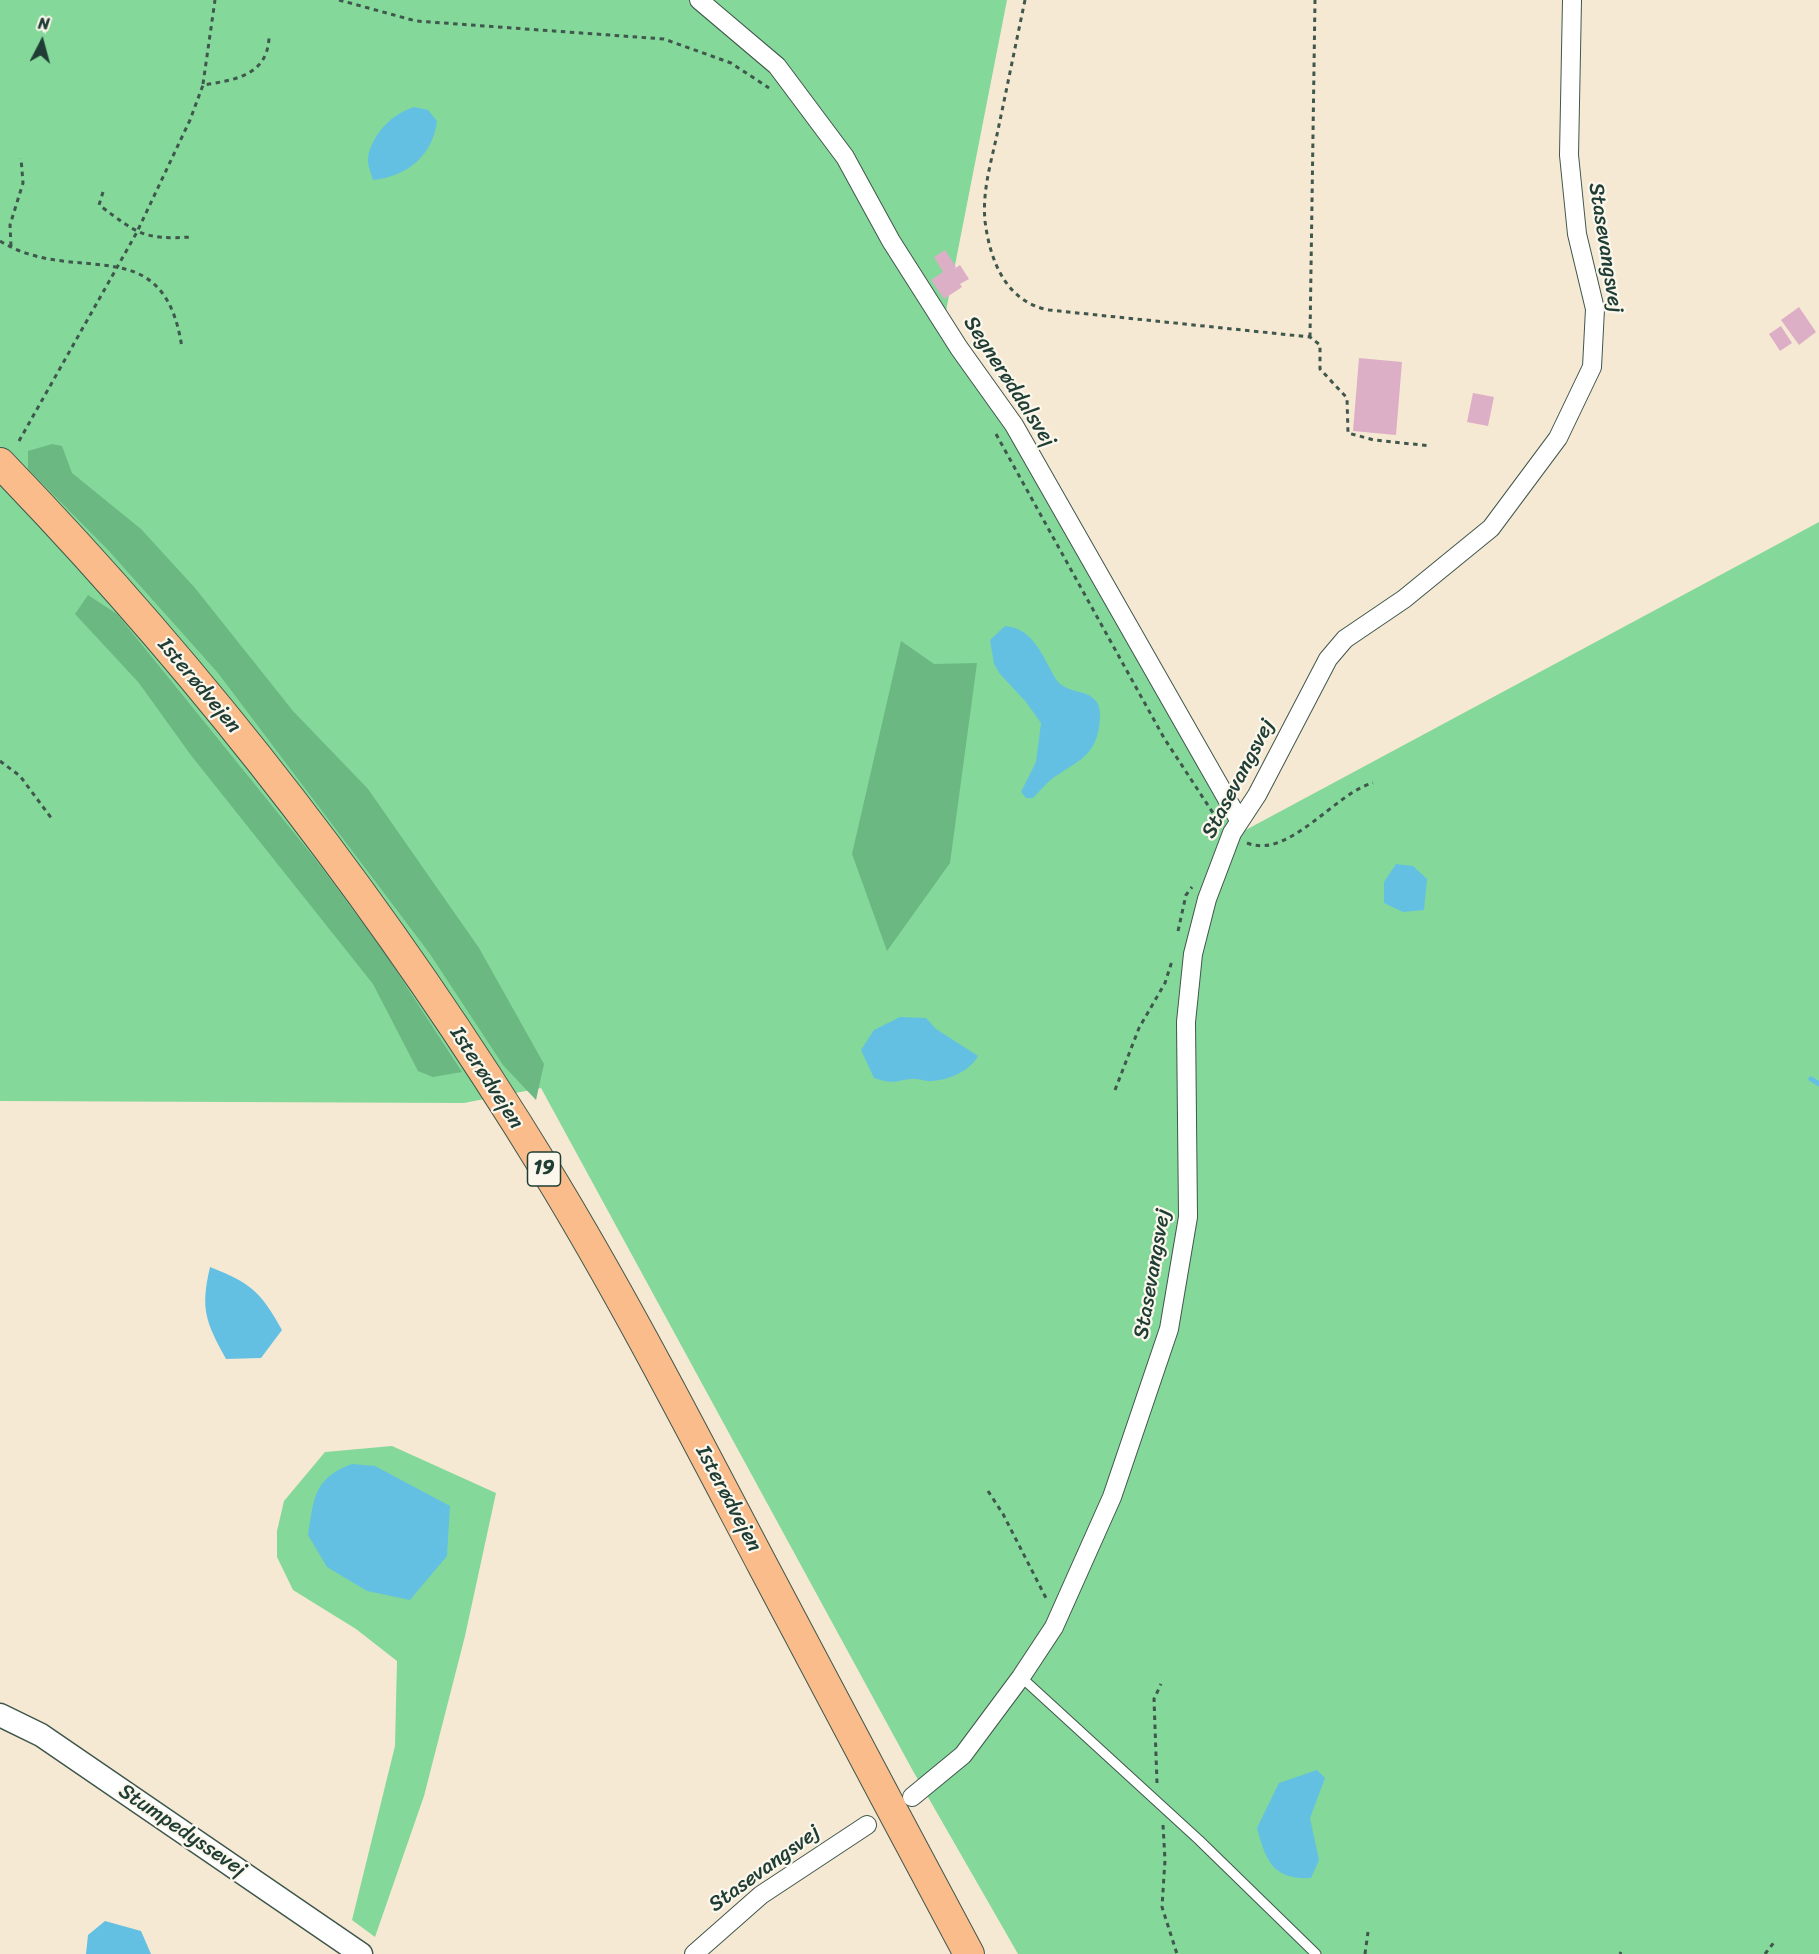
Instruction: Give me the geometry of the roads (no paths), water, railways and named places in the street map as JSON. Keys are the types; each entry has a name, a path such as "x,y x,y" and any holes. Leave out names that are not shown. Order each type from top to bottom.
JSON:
{"highway":[{"name":"Isterødvejen","path":"9,452 81,546 219,708 332,853 456,1031 547,1172 646,1344 969,1954"}],"street":[{"name":"Segnerøddalsvej","path":"699,0 777,66 845,158 891,241 959,348 1014,425 1236,826"},
{"name":"Stasevangsvej","path":"912,1797 963,1755 1021,1677 1060,1612 1112,1497 1169,1329 1188,1217 1186,1022 1193,954 1212,886 1236,826 1257,795 1328,658 1345,639 1404,599 1491,528 1558,438 1592,367 1595,309 1577,234 1569,155 1572,0"},
{"name":"Stumpedyssevej","path":"0,1715 41,1735 361,1954"},
{"name":"Stasevangsvej","path":"694,1954 761,1895 867,1825"}],"lane":[{"path":"1021,1677 1198,1840 1316,1954"}],"water":[{"path":"414,107 428,110 437,121 430,144 424,154 407,169 373,180 368,157 374,140 398,114"},
{"path":"1005,626 1014,628 1029,637 1058,682 1069,689 1091,696 1097,702 1099,709 1099,730 1087,754 1050,781 1033,798 1026,798 1021,792 1036,762 1041,723 994,664 990,640"},
{"path":"1396,864 1413,866 1427,879 1424,910 1403,912 1384,903 1384,882"},
{"path":"900,1017 926,1018 936,1029 978,1056 963,1071 943,1079 929,1081 908,1079 892,1082 874,1078 861,1050 874,1030"},
{"path":"210,1267 236,1278 254,1290 268,1306 282,1330 261,1358 226,1359 210,1325 205,1305"},
{"path":"352,1464 375,1466 450,1506 447,1556 410,1600 367,1591 327,1567 308,1535 314,1500 318,1491 330,1476"},
{"path":"1317,1770 1325,1778 1310,1818 1319,1860 1311,1878 1288,1876 1280,1872 1268,1859 1257,1828 1279,1783"},
{"path":"105,1921 141,1931 151,1954 86,1954 88,1935"}],"waterway":[{"path":"1811,1079 1819,1084"}]}
